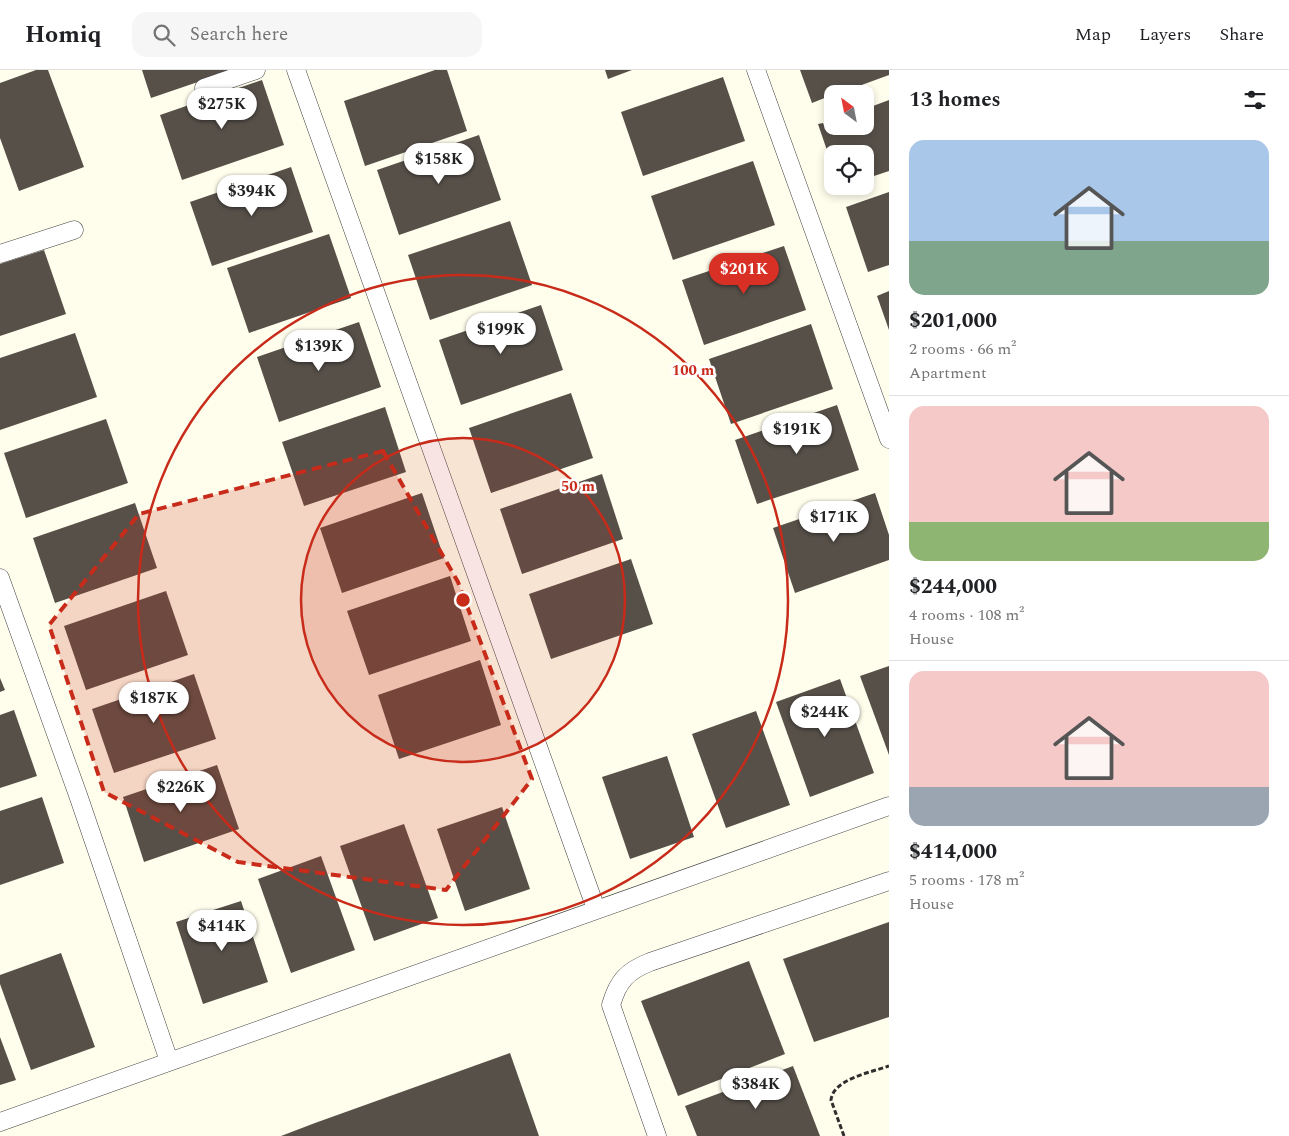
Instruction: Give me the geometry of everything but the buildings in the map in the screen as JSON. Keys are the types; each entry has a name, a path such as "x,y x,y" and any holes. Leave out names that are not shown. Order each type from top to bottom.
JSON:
{"street":[{"path":"204,88 256,70"},
{"path":"296,70 596,909"},
{"path":"756,70 889,439"},
{"path":"0,254 74,230"},
{"path":"0,578 78,795 169,1061"},
{"path":"0,1122 889,806"},
{"path":"657,1136 611,1005 615,990 624,978 636,968 650,962 889,881"}],"path":[{"path":"844,1136 831,1100 832,1096 842,1083 889,1066"}],"highlighted area":[{"path":"383,451 458,582 532,779 446,890 238,862 104,792 49,625 139,514"}]}
